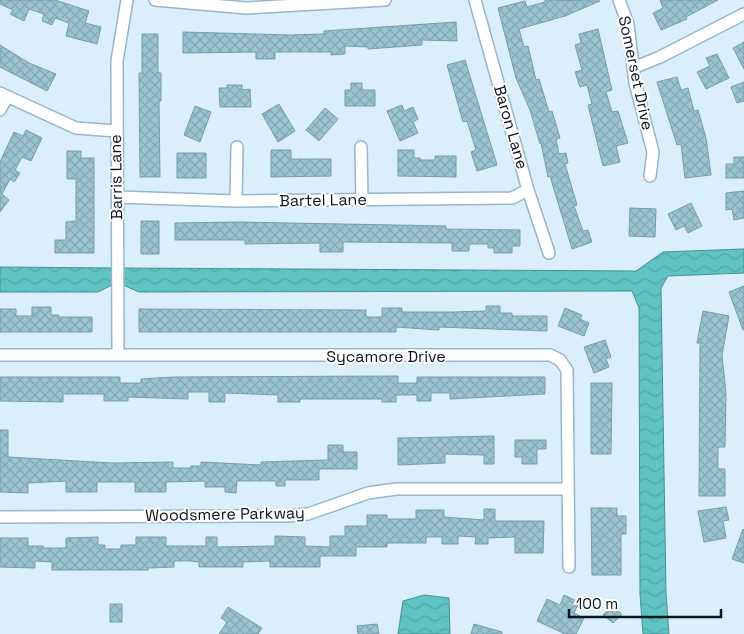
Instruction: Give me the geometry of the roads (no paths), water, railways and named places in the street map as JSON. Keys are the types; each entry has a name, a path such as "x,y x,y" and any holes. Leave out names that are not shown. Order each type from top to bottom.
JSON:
{"street":[{"name":"Barris Lane","path":"118,355 117,61 127,0"},
{"path":"155,0 218,7 385,0"},
{"name":"Baron Lane","path":"475,0 528,190 549,252"},
{"name":"Somerset Drive","path":"619,0 628,24 635,83 654,152 650,176"},
{"path":"633,68 660,57 744,14"},
{"path":"0,110 4,95 76,128 116,131"},
{"path":"236,201 237,147"},
{"path":"361,147 362,199"},
{"name":"Bartel Lane","path":"116,197 236,201 512,198 528,190"},
{"name":"Sycamore Drive","path":"0,355 550,355 560,360 567,370 569,568"},
{"name":"Woodsmere Parkway","path":"0,517 287,516 308,514 368,493 396,489 567,489"}],"water":[{"path":"744,249 744,273 668,276 661,288 666,593 669,634 643,634 640,594 639,308 632,291 139,292 123,285 122,268 636,271 663,252"},
{"path":"0,267 112,268 112,285 98,292 0,292"},
{"path":"424,595 449,598 450,634 398,634 403,601"}]}
